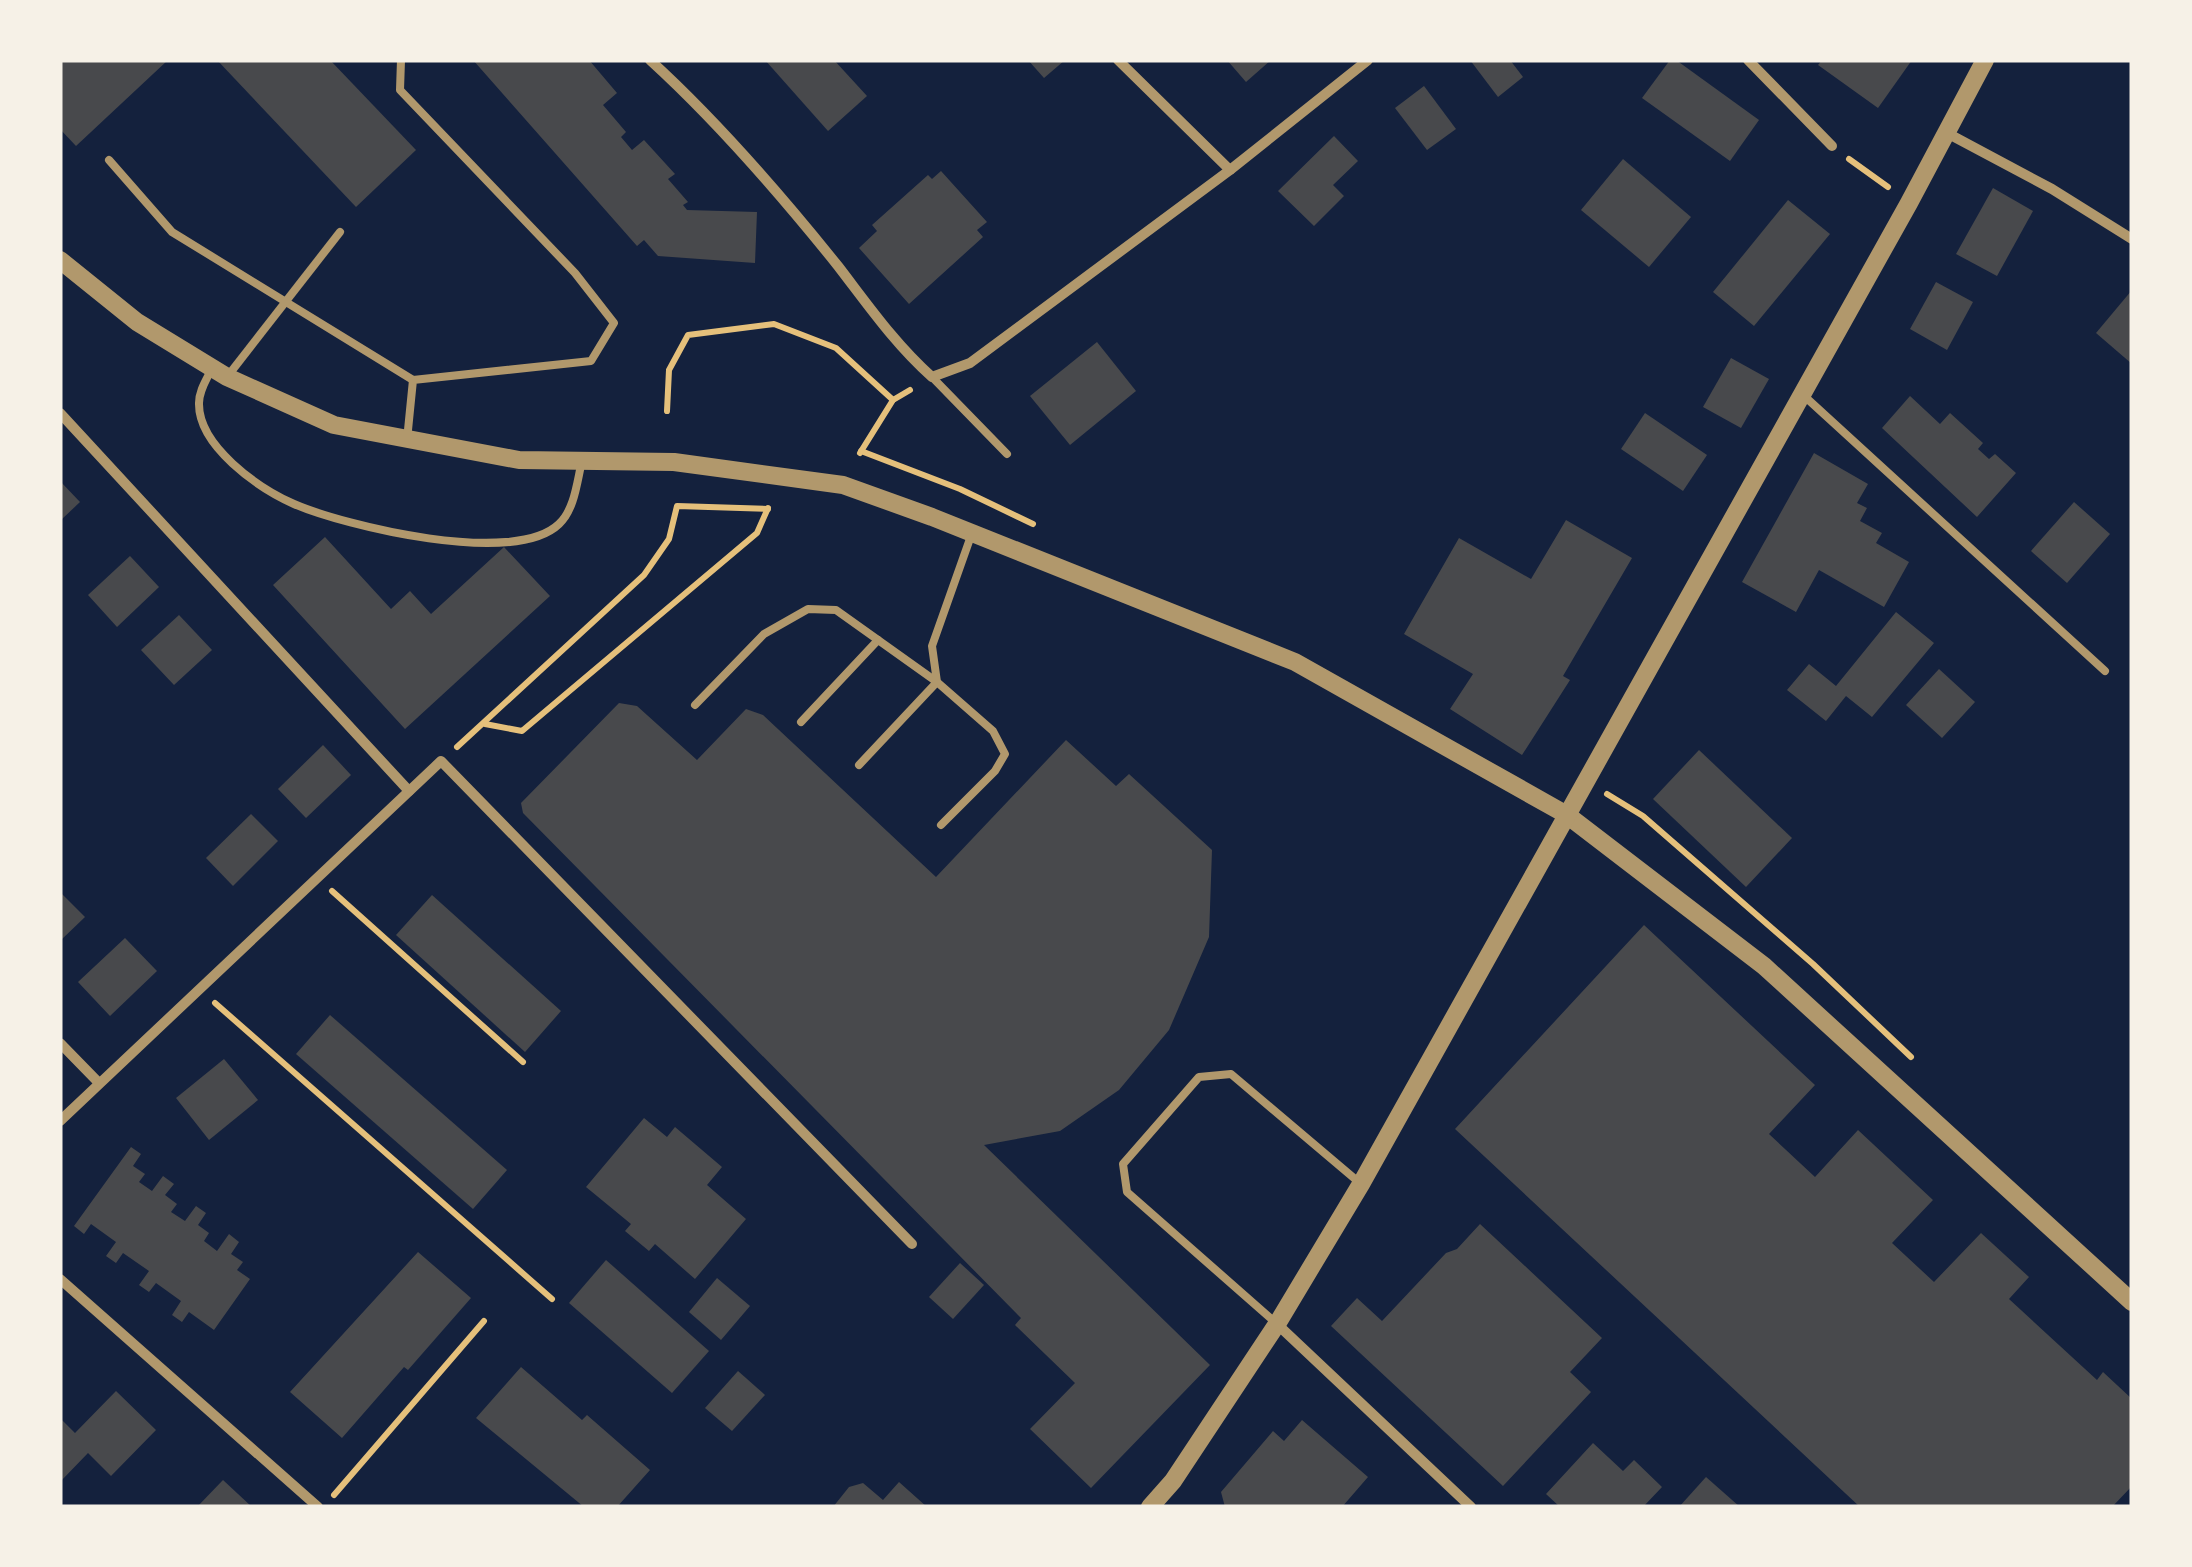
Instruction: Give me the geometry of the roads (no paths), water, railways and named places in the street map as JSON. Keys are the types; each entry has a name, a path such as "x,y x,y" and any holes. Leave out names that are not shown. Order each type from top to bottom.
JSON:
{"street":[{"path":"650,60 690,96 836,263 900,349 932,378 970,363 1230,170 1368,60"},
{"path":"1118,60 1230,170"},
{"path":"1748,60 1832,146"},
{"path":"1150,1507 1173,1481 1277,1324 1361,1184 1910,203 1986,60"},
{"path":"1947,133 2052,189 2132,239"},
{"path":"60,260 136,322 220,373 334,425 520,460 674,462 843,485 972,532 1294,662 1567,814 1764,966 2132,1302"},
{"path":"60,414 409,791"},
{"path":"60,1122 441,762 912,1244"},
{"path":"60,1043 99,1083"},
{"path":"60,1280 321,1507"},
{"path":"1277,1324 1471,1507"}],"lane":[{"path":"109,160 172,232 413,380 590,361 614,323 575,273 400,90 401,60"},
{"path":"340,232 285,300 200,391 200,414 216,445 229,459 254,482 293,504 376,530 474,543 545,534 566,516 582,461"},
{"path":"932,378 1007,454"},
{"path":"407,440 413,380"},
{"path":"1802,394 2105,671"},
{"path":"937,682 932,646 972,532"},
{"path":"695,705 764,634 808,608 836,610 937,682 993,731 1005,754 996,770 942,824"},
{"path":"801,722 878,640"},
{"path":"859,765 937,682"},
{"path":"1277,1324 1127,1192 1123,1164 1199,1076 1231,1074 1361,1184"}]}
